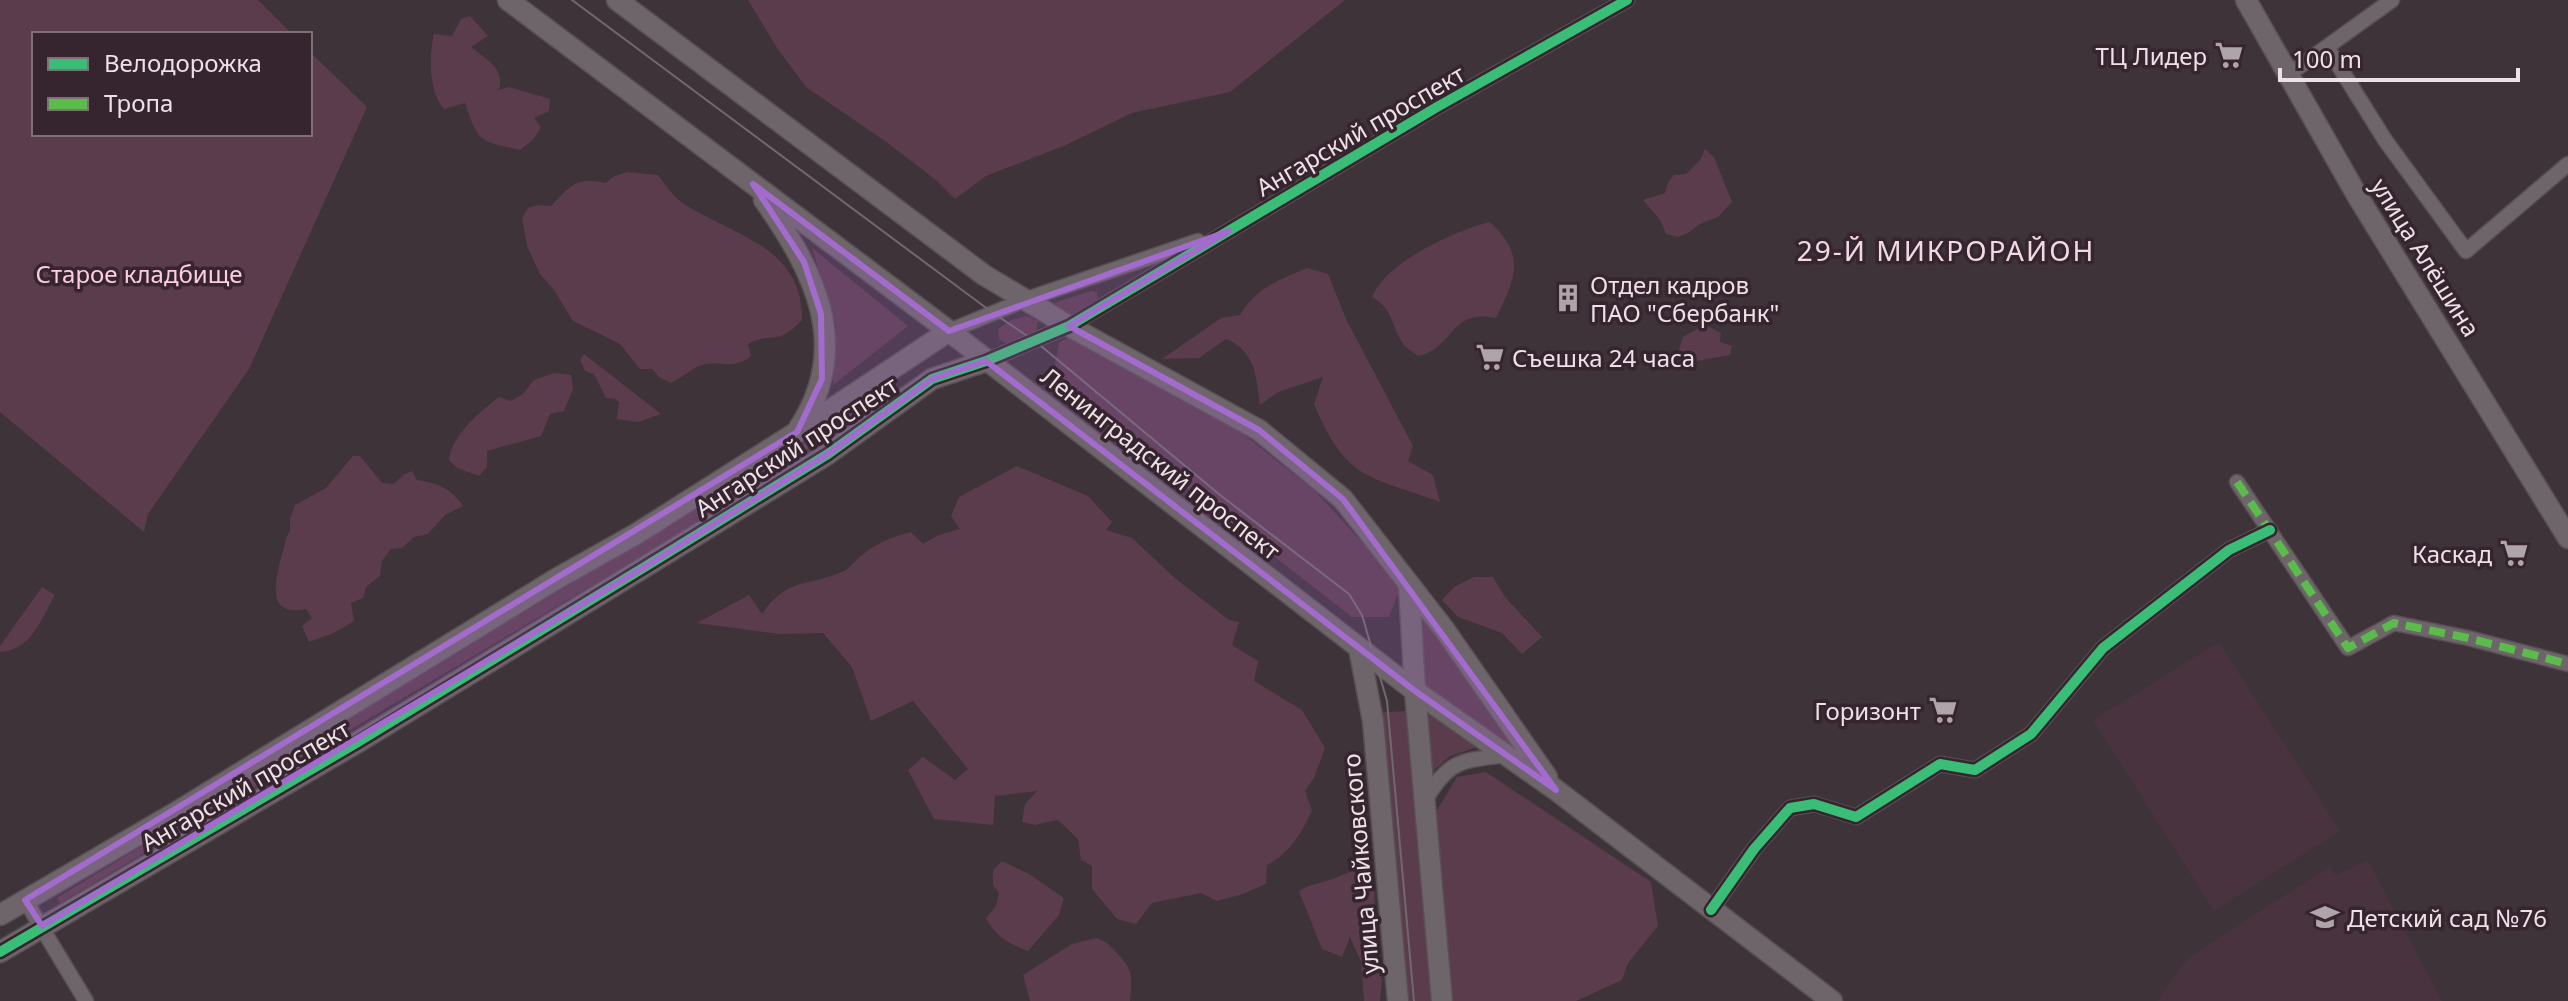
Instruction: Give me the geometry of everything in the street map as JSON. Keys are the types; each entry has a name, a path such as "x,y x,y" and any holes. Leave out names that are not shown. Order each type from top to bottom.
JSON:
{"main road":[{"name":"Ленинградский проспект","path":"508,0 949,331 1415,691 1556,790 1832,1001"},
{"name":"Ленинградский проспект","path":"617,0 984,275 1069,326 1259,430 1343,499 1444,629 1556,790"},
{"name":"улица Алёшина","path":"2246,0 2358,197 2568,538"},
{"path":"753,184 804,262 821,314 824,349 822,379 810,411 797,432"},
{"name":"Ангарский проспект","path":"0,915 175,813 556,579 636,534 949,331"},
{"name":"Ангарский проспект","path":"0,952 358,742 778,485 828,454 932,379 986,361"},
{"path":"761,454 778,485"},
{"path":"1409,584 1423,802 1442,1001"},
{"name":"улица Чайковского","path":"1359,648 1373,721 1398,1001"}],"street":[{"name":"Ангарский проспект","path":"986,361 1069,326 1437,107 1627,0"},
{"path":"2289,74 2392,0"},
{"path":"2327,47 2385,140 2466,251 2568,164"},
{"name":"Ангарский проспект","path":"949,331 1027,299 1229,231"},
{"path":"2237,482 2348,648 2394,623 2568,664"},
{"path":"1711,910 1754,849 1790,808 1814,804 1856,817 1940,764 1975,770 2031,734 2103,648 2229,550 2270,530"},
{"path":"1423,802 1439,777 1456,763 1506,755"},
{"path":"25,900 86,1001"}],"highlighted area":[{"path":"753,184 949,331 1229,231 1069,326 1259,430 1343,499 1556,790 1415,691 986,361 932,379 828,454 643,568 42,926 25,900 797,432 822,379 821,314 804,262"}],"shaded area":[{"path":"2219,642 2340,831 2214,911 2093,720"},
{"name":"Детский сад №76","path":"2368,860 2442,1001 2157,1001 2188,958 2330,866 2335,875"}],"green space":[{"name":"Старое кладбище","path":"0,0 258,0 290,32 32,32 32,136 312,136 312,54 367,107 249,369 148,514 144,532 0,412"},
{"path":"748,0 1345,0 1230,92 1132,113 1066,145 986,176 955,199 936,180 885,141 806,87 777,48"},
{"path":"470,16 488,36 471,47 497,70 499,90 509,87 550,99 549,111 534,118 541,127 533,140 520,150 482,138 473,126 465,103 444,109 435,93 431,62 434,34 452,36 461,19"},
{"path":"1705,149 1714,157 1732,202 1718,217 1688,233 1678,237 1666,234 1660,220 1643,200 1665,193 1674,175 1686,174 1701,159"},
{"path":"627,172 658,175 683,203 746,237 780,260 792,276 802,320 780,336 748,344 751,356 746,360 735,364 701,365 671,383 652,369 640,369 620,344 573,321 540,274 527,246 522,218 528,208 551,206 575,184 588,181 606,183"},
{"path":"1490,222 1509,246 1514,267 1509,290 1496,318 1481,316 1469,319 1439,346 1418,356 1403,344 1388,312 1372,297 1391,272 1406,260 1441,240"},
{"path":"812,248 908,326 833,385 836,326"},
{"path":"1307,268 1328,274 1347,321 1413,446 1408,461 1433,475 1440,502 1377,480 1349,462 1337,448 1314,404 1323,377 1278,392 1260,405 1249,358 1236,344 1226,339 1199,358 1162,359 1221,318 1240,315 1253,298 1269,286"},
{"path":"1091,291 1097,292 1098,301 1071,315 1054,303"},
{"path":"1027,316 1038,321 1036,331 1008,343 999,339 998,329 1011,320"},
{"path":"1709,327 1721,333 1720,342 1732,346 1730,355 1680,361 1677,356 1683,337 1699,328"},
{"path":"1071,336 1234,427 1316,492 1401,585 1389,617 1352,617 1101,421 1062,377 1055,364 1059,343"},
{"path":"584,354 661,414 638,422 617,419 619,402 606,398 594,374 585,371 580,360"},
{"path":"554,373 571,375 573,389 564,411 550,414 541,436 487,451 487,467 479,476 457,468 449,460 461,433 499,397 510,401 523,394 534,380"},
{"path":"880,389 883,394 803,452 799,447"},
{"path":"353,456 360,456 382,483 394,484 412,471 417,480 449,490 463,506 445,515 428,534 414,537 402,548 391,549 382,561 380,576 366,587 363,598 351,603 354,621 334,633 309,642 302,626 312,618 306,609 291,610 282,606 277,598 277,575 290,531 290,519 295,505 326,488"},
{"path":"1017,466 1088,496 1112,522 1106,530 1132,538 1176,579 1229,620 1239,622 1232,645 1258,661 1254,681 1302,710 1325,748 1314,778 1305,791 1312,810 1294,842 1267,865 1266,884 1217,901 1201,893 1152,903 1136,924 1117,919 1092,889 1092,866 1081,860 1078,839 1058,820 1035,825 1022,822 1025,804 1037,791 995,796 993,825 934,819 908,770 923,757 955,780 968,769 913,701 871,721 852,667 823,633 778,634 697,623 749,595 762,614 771,602 789,588 845,571 872,547 897,536 911,532 923,544 960,529 951,516 959,497"},
{"path":"758,469 765,482 60,903 57,898"},
{"path":"1474,577 1493,577 1505,597 1542,637 1522,654 1502,633 1458,617 1442,600 1454,587"},
{"path":"42,587 55,595 40,623 20,646 0,652 0,646"},
{"path":"1419,609 1521,754 1424,685"},
{"path":"1425,710 1480,746 1450,756 1431,773"},
{"path":"1408,711 1433,1001 1409,1001 1383,712"},
{"path":"1486,772 1651,882 1658,926 1628,963 1622,980 1576,1001 1453,1001 1434,815 1457,777"},
{"path":"1002,861 1029,874 1064,898 1059,915 1028,951 1004,939 986,918 996,906 999,893 993,885 993,870"},
{"path":"1366,866 1374,881 1375,933 1382,981 1380,1001 1364,1001 1361,962 1350,937 1342,957 1322,949 1299,891"},
{"path":"1096,938 1108,944 1129,970 1130,1001 1030,1001 1023,975 1072,944"}],"tram line":[{"path":"572,0 1035,341 1220,495 1349,594 1362,615 1387,701 1414,1001"}],"marked path":[{"path":"2237,482 2348,648 2394,623 2568,664"}],"cycle path":[{"path":"0,952 358,742 643,568 828,454 932,379 986,361 1069,326 1437,107 1627,0"},
{"path":"1711,910 1754,849 1790,808 1814,804 1856,817 1940,764 1975,770 2031,734 2103,648 2229,550 2270,530"}],"place":[{"name":"ТЦ Лидер","path":"2229,55"},
{"name":"Отдел кадров ПАО \"Сбербанк\"","path":"1568,298"},
{"name":"Съешка 24 часа","path":"1490,357"},
{"name":"Каскад","path":"2514,553"},
{"name":"Горизонт","path":"1943,710"},
{"name":"Детский сад №76","path":"2325,917"}],"district":[{"name":"29-Й МИКРОРАЙОН","path":"1946,250"}]}
